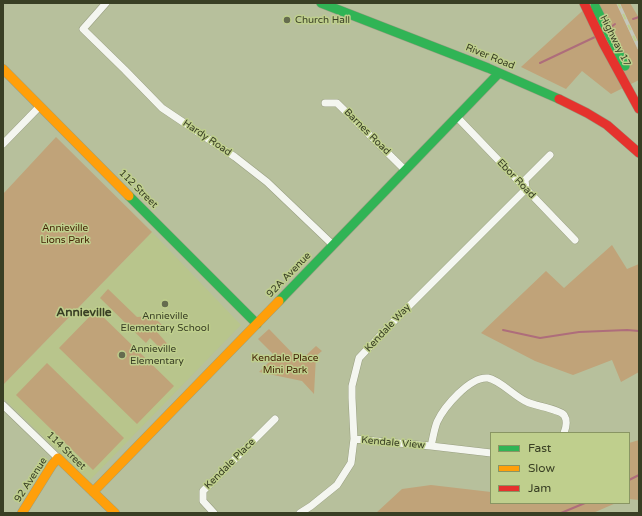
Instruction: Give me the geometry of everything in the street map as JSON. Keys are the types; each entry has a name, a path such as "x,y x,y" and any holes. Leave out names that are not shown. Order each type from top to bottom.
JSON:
{"main road":[{"name":"River Road","path":"321,3 499,73 563,101 607,125 639,153"},
{"name":"Highway 17","path":"584,3 599,25 639,109"},
{"name":"Highway 17","path":"594,3 599,25"},
{"name":"Highway 17","path":"607,41 639,92"},
{"name":"112 Street","path":"3,69 257,324"},
{"name":"92A Avenue","path":"93,492 499,73"},
{"name":"114 Street","path":"58,458 115,513"},
{"name":"92 Avenue","path":"22,513 58,458"}],"street":[{"name":"Hardy Road","path":"106,3 83,29 162,108 235,157 267,182 333,245"},
{"name":"Barnes Road","path":"325,103 337,103 406,170"},
{"path":"3,144 40,106"},
{"name":"Ebor Road","path":"457,117 575,240"},
{"path":"526,189 525,180 550,155"},
{"name":"Kendale Way","path":"300,513 337,485 351,463 354,439 352,386 360,358 395,320 526,189"},
{"name":"Kendale View","path":"431,446 437,423 446,408 467,386 479,379 489,378 527,403 560,412 564,416 566,424 564,432"},
{"name":"114 Street","path":"3,405 58,458"},
{"name":"Kendale Place","path":"214,513 203,501 203,490 275,419"},
{"name":"Kendale View","path":"354,439 490,453"}],"shaded area":[{"name":"Annieville Elementary","path":"152,232 241,325 89,481 3,398 3,385"}],"green space":[{"path":"591,3 630,3 639,18 639,80 611,94 582,71 566,89 521,67"},
{"name":"Annieville Lions Park","path":"56,137 152,232 3,385 3,194"},
{"path":"612,245 627,269 639,264 639,372 621,382 612,360 573,375 535,361 481,333 546,271 564,288"},
{"path":"108,289 137,317 153,316 163,326 157,332 171,348 165,353 150,338 146,343 100,298"},
{"path":"96,310 174,386 137,424 59,348"},
{"name":"Kendale Place Mini Park","path":"269,329 300,361 316,346 322,351 316,356 314,394 302,381 259,372 275,356 258,339"},
{"path":"47,363 124,438 93,470 16,395"},
{"path":"639,440 639,500 630,499 630,443"},
{"path":"431,485 490,492 490,504 614,504 593,513 376,513 402,489"}],"waterway":[{"path":"633,19 639,17"},
{"path":"611,27 615,24"},
{"path":"540,63 595,37"},
{"path":"503,330 540,338 579,332 639,331"},
{"path":"630,480 639,475"},
{"path":"561,513 583,504"}],"railway":[{"path":"618,3 639,48"}],"traffic: fast":[{"path":"321,3 488,68 559,99"},
{"path":"595,6 625,66"},
{"path":"279,301 499,73"},
{"path":"129,196 257,324"}],"traffic: slow":[{"path":"3,69 129,196"},
{"path":"93,492 279,301"},
{"path":"22,513 58,458 115,513"}],"traffic: jam":[{"path":"584,3 603,43 639,109"},
{"path":"559,99 607,125 639,153"}],"place":[{"name":"Church Hall","path":"287,20"},
{"name":"Annieville Elementary School","path":"165,304"},
{"name":"Annieville Elementary","path":"122,355"}],"district":[{"name":"Annieville","path":"84,313"}]}
